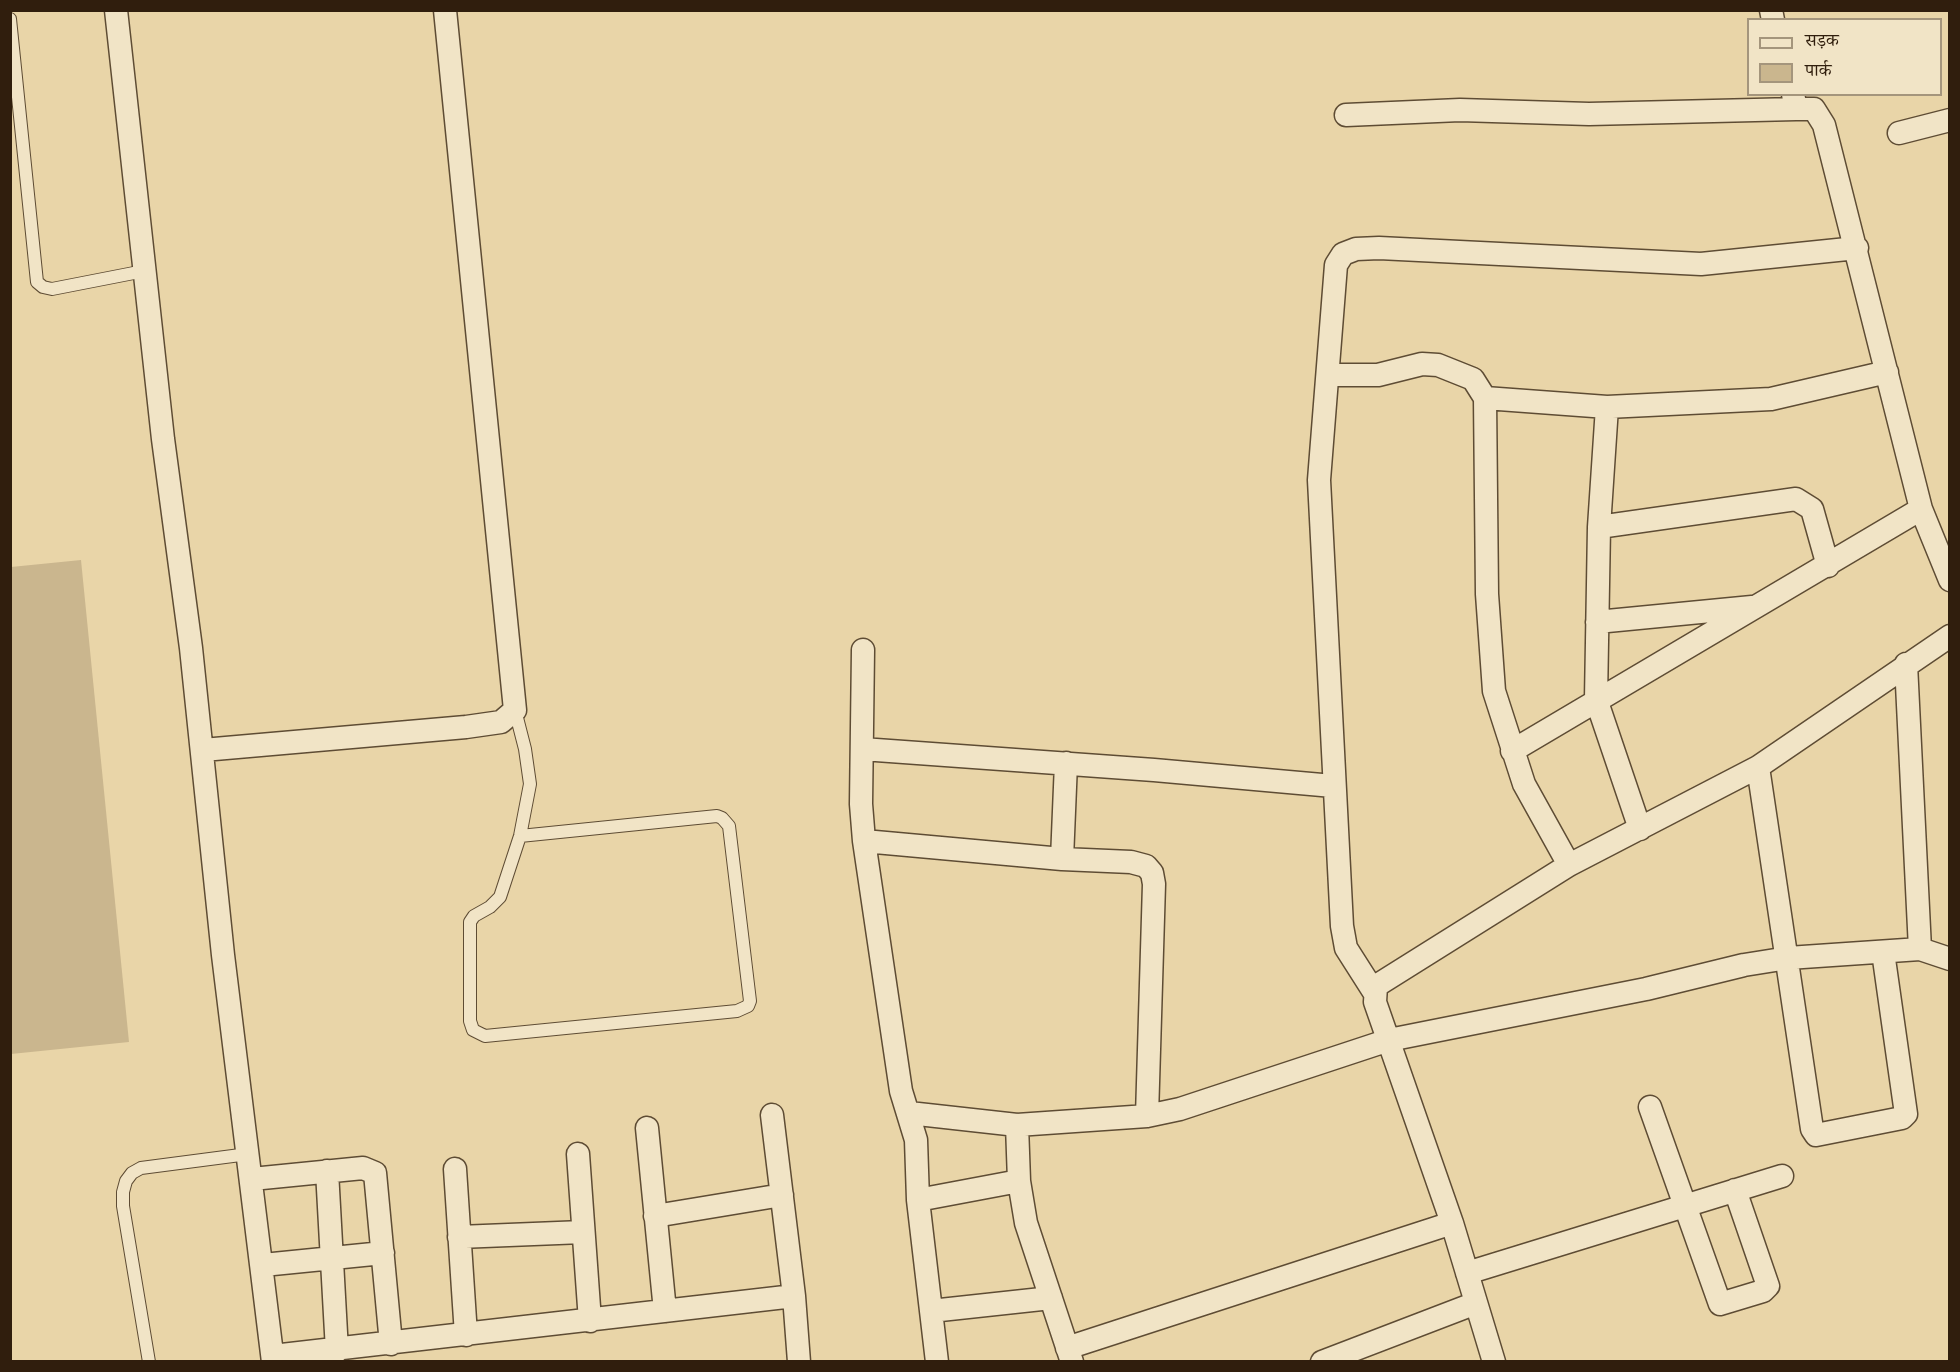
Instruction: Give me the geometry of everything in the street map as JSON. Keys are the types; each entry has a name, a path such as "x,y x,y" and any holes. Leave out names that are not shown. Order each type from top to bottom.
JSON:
{"street":[{"path":"116,10 144,271 202,750 223,955 273,1359 794,1296"},
{"path":"202,750 466,727 501,722 514,710 516,703 445,10"},
{"path":"1346,115 1460,110 1589,114 1795,102 1814,109 1824,125 1922,509 1950,580"},
{"path":"1899,133 1950,120"},
{"path":"1494,1362 1452,1223 1374,992 1346,948 1342,926 1319,480 1336,265 1343,254 1356,249 1701,264 1857,249"},
{"path":"1328,375 1378,375 1422,364 1438,365 1473,379 1485,398 1487,604 1494,691 1524,784 1569,865"},
{"path":"1485,398 1607,407 1771,399 1887,372"},
{"path":"1607,407 1599,527 1596,699 1640,829"},
{"path":"1599,527 1796,499 1812,509 1828,566"},
{"path":"1512,751 1596,699 1828,566 1922,509"},
{"path":"1598,622 1759,606"},
{"path":"1374,992 1380,983 1569,865 1758,767 1950,636"},
{"path":"863,650 861,804 864,841 901,1091 916,1140 918,1200 937,1362"},
{"path":"1906,664 1920,949"},
{"path":"862,749 1333,786"},
{"path":"1062,859 1066,764"},
{"path":"1758,767 1812,1129 1820,1136 1902,1118 1906,1114 1882,951"},
{"path":"864,841 1062,859 1131,862 1146,867 1152,873 1154,884 1147,1116"},
{"path":"909,1113 1017,1125 1147,1116 1180,1109 1389,1040 1646,989 1744,965 1788,958 1920,949 1950,959"},
{"path":"1650,1107 1716,1299 1720,1304 1763,1291 1768,1286 1735,1190"},
{"path":"772,1114 794,1296 799,1362"},
{"path":"1017,1125 1019,1180 1026,1223 1069,1355 1452,1223"},
{"path":"647,1128 664,1311"},
{"path":"578,1154 590,1321"},
{"path":"252,1179 363,1168 375,1173 391,1344"},
{"path":"455,1169 466,1335"},
{"path":"327,1171 337,1351"},
{"path":"1467,1273 1782,1176"},
{"path":"918,1200 1019,1180"},
{"path":"655,1216 782,1195"},
{"path":"459,1237 583,1232"},
{"path":"263,1265 383,1253"},
{"path":"931,1311 1051,1298"},
{"path":"1322,1362 1476,1303"}],"lane":[{"path":"10,19 37,282 43,287 52,289 144,271"},
{"path":"514,710 530,778 520,836 500,897 490,908 474,916 470,922 470,1021 478,1034 737,1011 748,1006 750,1001 729,826 722,818 520,836"},
{"path":"149,1362 123,1206 126,1181 132,1173 141,1168 248,1154"}],"green space":[{"path":"81,560 129,1042 11,1054 11,567"}]}
